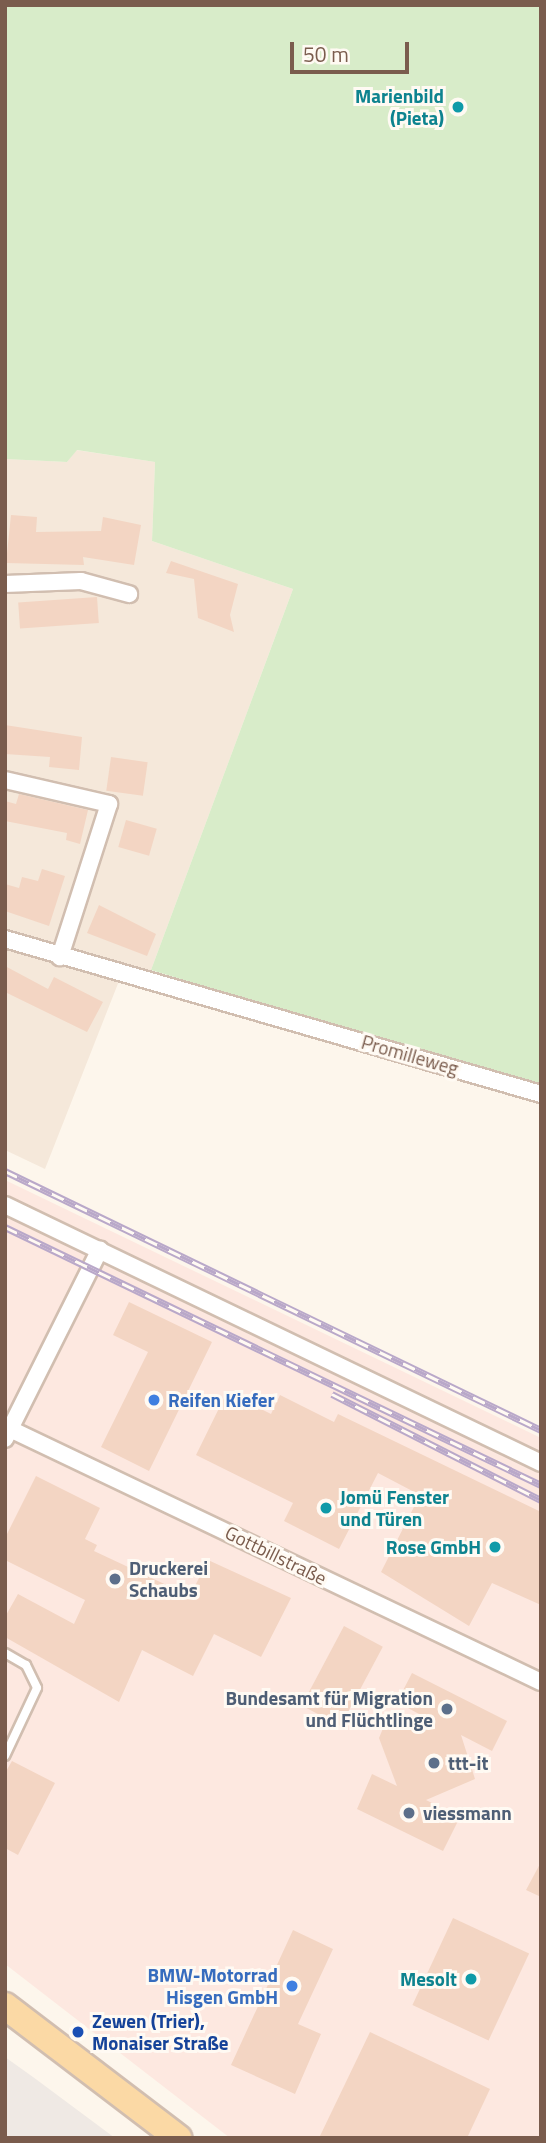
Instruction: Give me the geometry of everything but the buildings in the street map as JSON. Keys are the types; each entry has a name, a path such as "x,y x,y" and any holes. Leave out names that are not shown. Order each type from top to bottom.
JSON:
{"main road":[{"path":"5,2006 178,2138"}],"street":[{"path":"5,584 81,581 129,594"},
{"path":"5,780 109,803 60,957"},
{"name":"Promilleweg","path":"5,939 541,1094"},
{"path":"5,1205 541,1463"},
{"name":"Gottbillstraße","path":"100,1249 8,1434 541,1682"}],"lane":[{"path":"5,1653 26,1665 37,1688 5,1756"}],"shaded area":[{"path":"76,450 155,462 152,541 293,589 145,986 119,981 45,1169 5,1150 5,459 67,462"},
{"path":"5,1180 541,1438 541,2138 230,2138 5,1964"},
{"path":"5,2057 33,2077 115,2138 5,2138"}],"green space":[{"path":"5,5 541,5 541,1089 151,970 293,589 152,541 155,462 77,450 67,462 5,459"}],"railway":[{"path":"5,1171 541,1430"},
{"path":"5,1227 541,1485"},
{"path":"332,1394 541,1500"}],"place":[{"name":"Marienbild (Pieta)","path":"458,107"},
{"name":"Reifen Kiefer","path":"154,1400"},
{"name":"Jomü Fenster und Türen","path":"326,1508"},
{"name":"Rose GmbH","path":"495,1547"},
{"name":"Druckerei Schaubs","path":"115,1579"},
{"name":"Bundesamt für Migration und Flüchtlinge","path":"447,1709"},
{"name":"ttt-it","path":"434,1763"},
{"name":"viessmann","path":"409,1813"},
{"name":"Mesolt","path":"471,1979"},
{"name":"BMW-Motorrad Hisgen GmbH","path":"292,1986"},
{"name":"Zewen (Trier), Monaiser Straße","path":"78,2032"}]}
